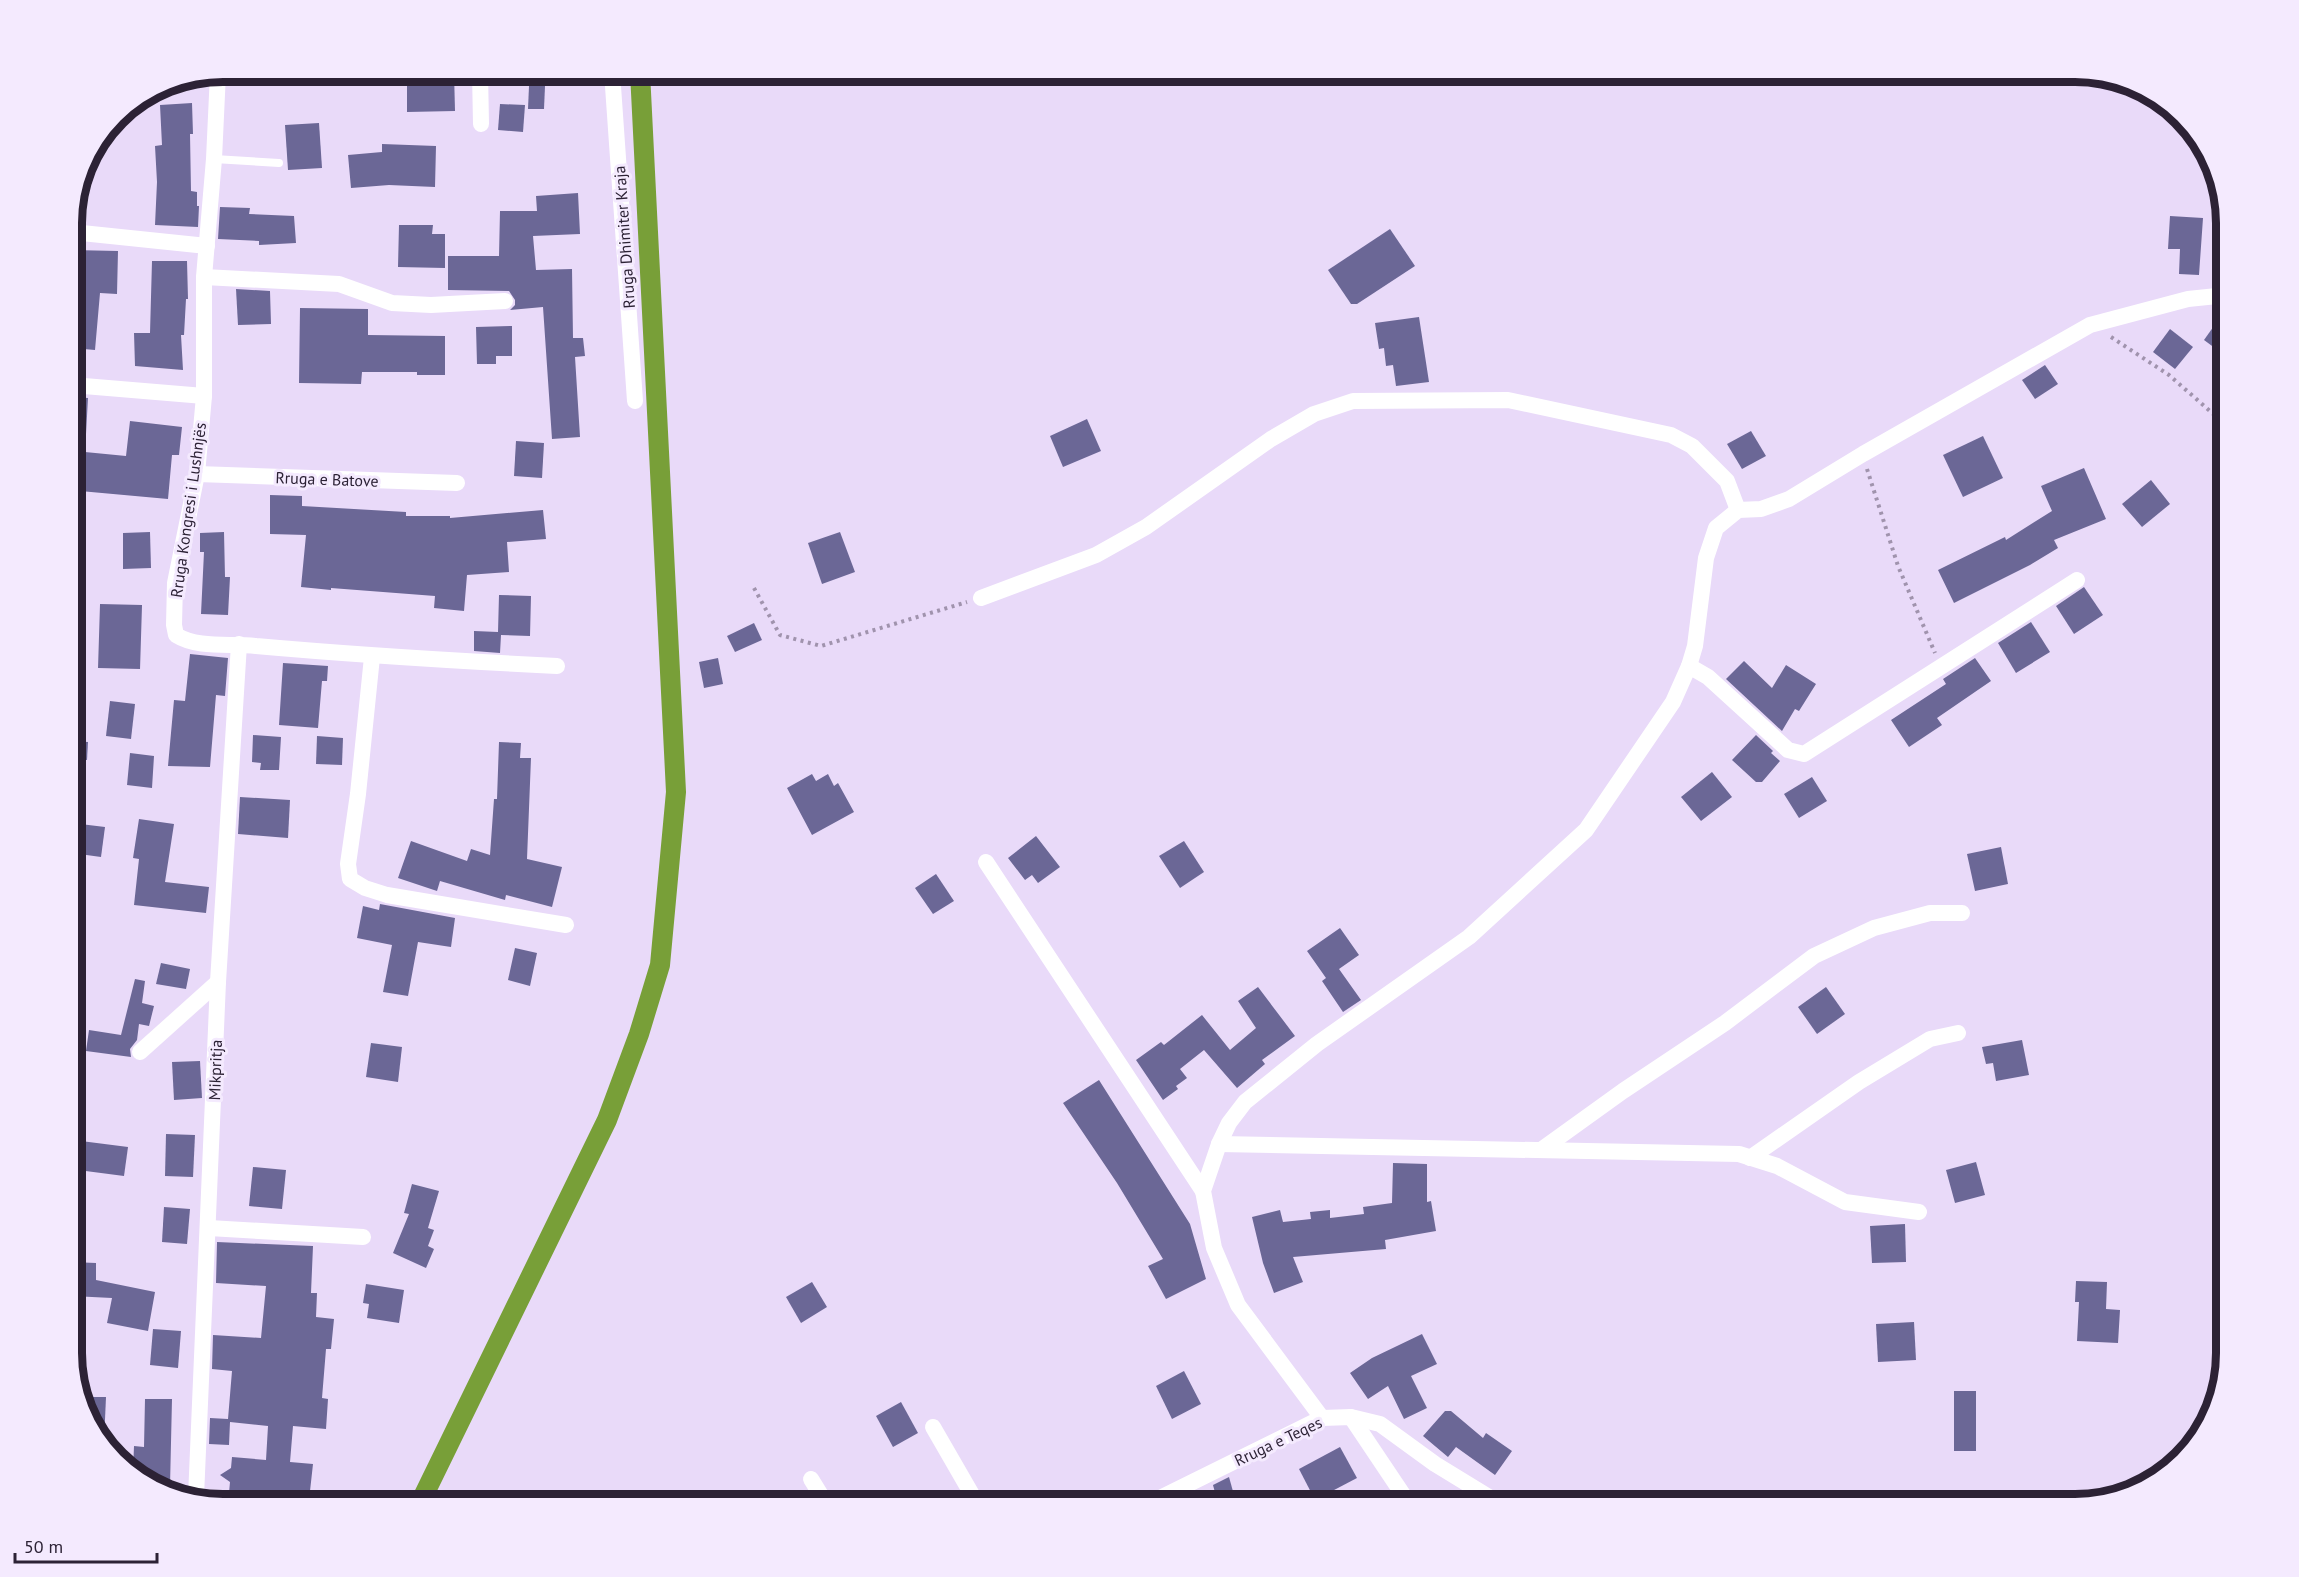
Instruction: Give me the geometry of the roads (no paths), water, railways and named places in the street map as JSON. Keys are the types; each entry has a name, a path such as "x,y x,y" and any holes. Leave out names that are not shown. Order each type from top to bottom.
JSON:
{"street":[{"name":"Rruga Kongresi i Lushnjës","path":"218,83 204,278 204,396 197,474 176,583 174,625 176,635 186,641 196,643 239,644 372,657 557,666"},
{"path":"480,83 481,124"},
{"name":"Rruga Dhimiter Kraja","path":"613,83 635,401"},
{"path":"83,233 207,246"},
{"path":"204,278 339,284 392,303 431,305 505,301"},
{"path":"1203,1191 1219,1144 1245,1102 1317,1044 1469,938 1586,830 1673,702 1689,666 1695,646 1710,548 1716,528 1738,510 1761,509 1789,499 1863,454 2091,325 2188,299 2216,296"},
{"path":"83,386 204,396"},
{"path":"981,598 1096,555 1146,527 1279,434 1314,414 1353,402 1508,400 1671,435 1692,446 1727,481 1738,510"},
{"name":"Rruga e Batove","path":"197,474 457,483"},
{"path":"1689,666 1708,676 1788,750 1804,754 2077,580"},
{"name":"Mikpritja","path":"196,1492 218,982 239,644"},
{"path":"372,657 358,794 348,864 350,879 365,888 387,895 566,925"},
{"path":"986,862 1203,1191 1214,1248 1238,1305 1322,1418"},
{"path":"1541,1150 1623,1091 1725,1023 1814,956 1874,928 1930,913 1962,913"},
{"path":"140,1052 218,982"},
{"path":"1750,1158 1859,1082 1930,1038 1958,1034"},
{"path":"1219,1144 1739,1154 1777,1166 1845,1202 1919,1212"},
{"path":"209,1228 363,1237"},
{"path":"1351,1417 1403,1494"},
{"name":"Rruga e Teqes","path":"1168,1494 1322,1418 1351,1417 1380,1424 1435,1464 1484,1494"},
{"path":"933,1427 972,1494"},
{"path":"811,1479 820,1494"}],"lane":[{"path":"214,159 279,163"}],"waterway":[{"path":"424,1494 607,1120 639,1034 660,965 676,792 641,83"}]}
